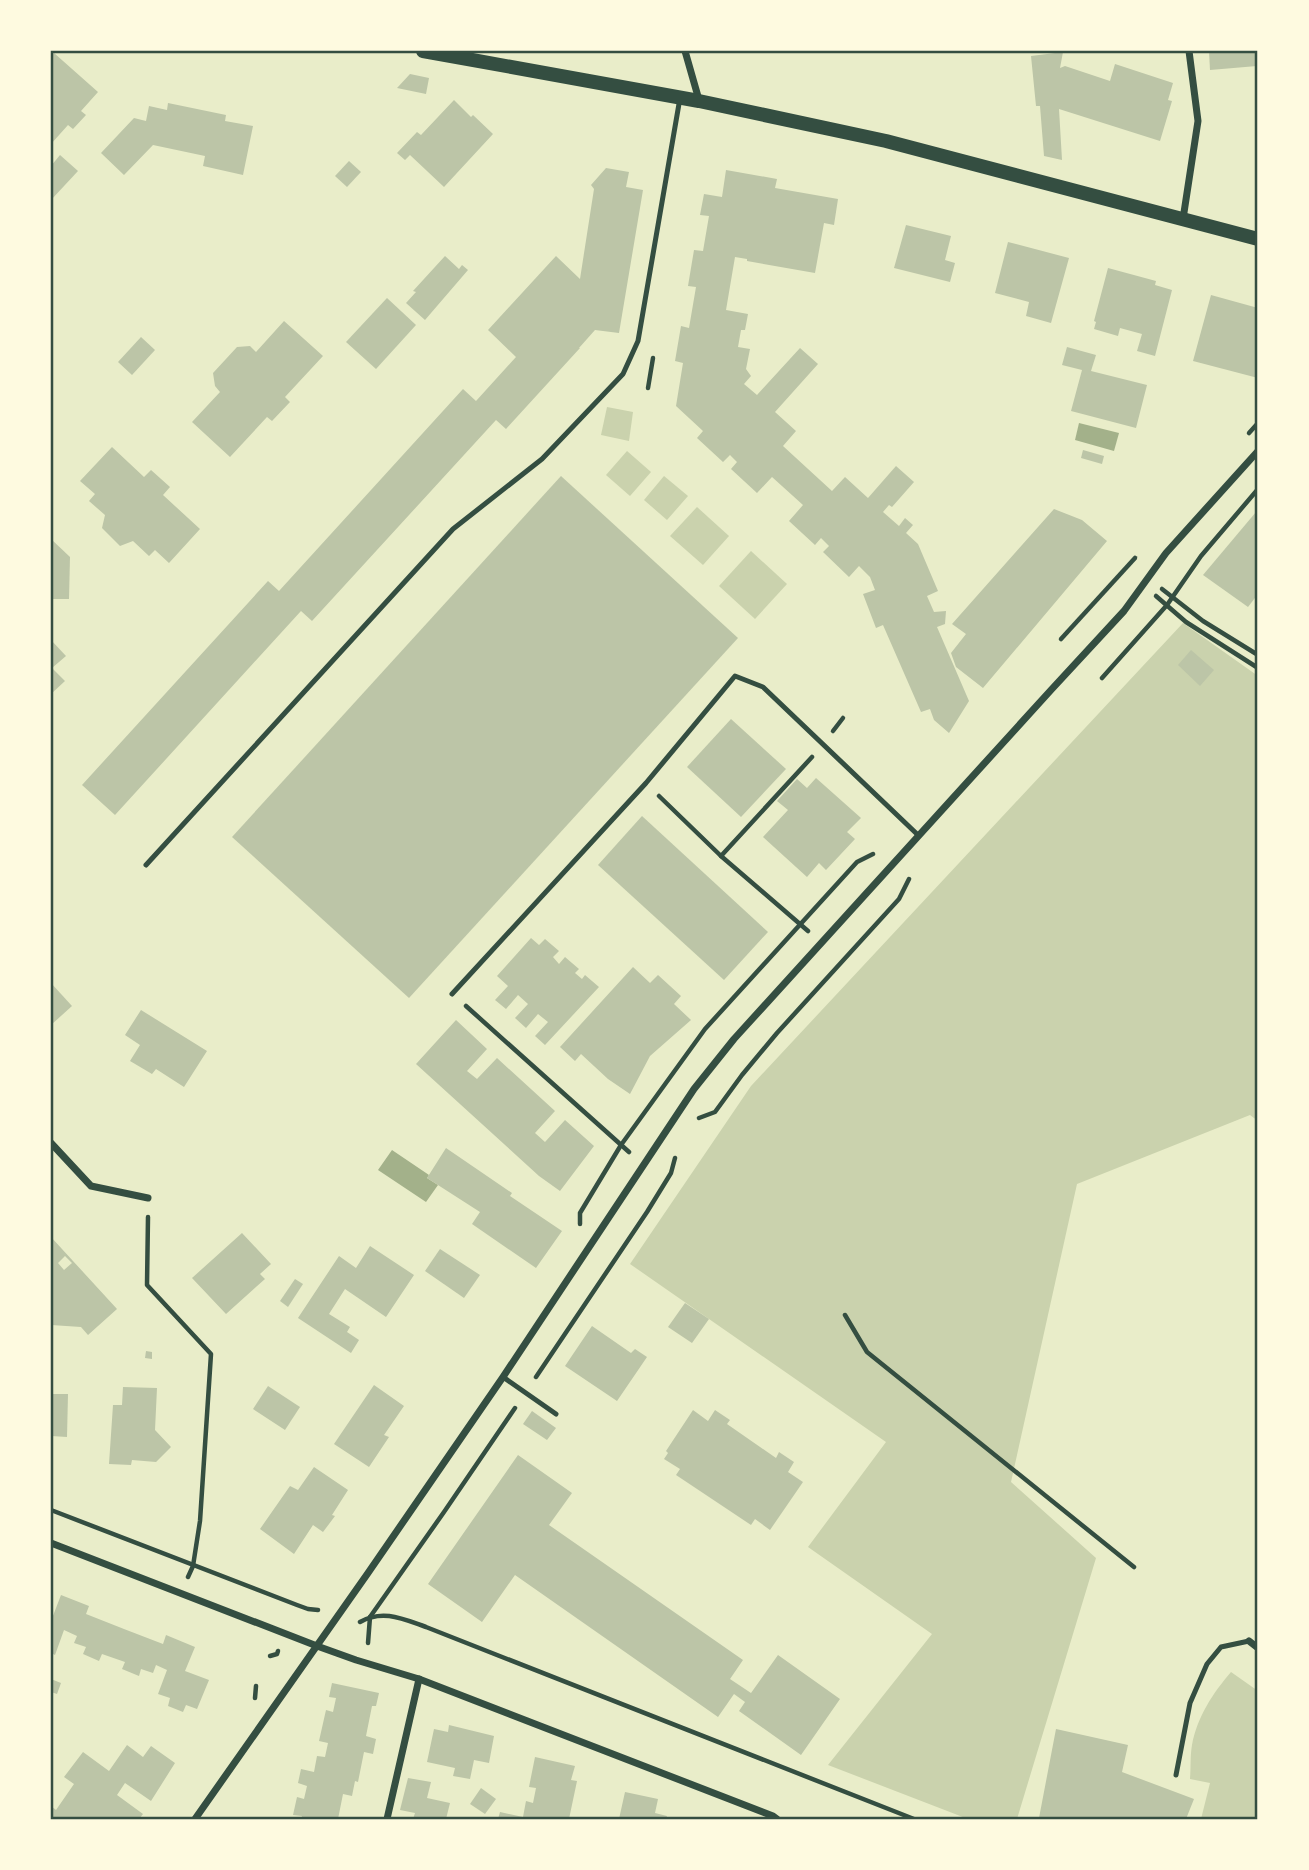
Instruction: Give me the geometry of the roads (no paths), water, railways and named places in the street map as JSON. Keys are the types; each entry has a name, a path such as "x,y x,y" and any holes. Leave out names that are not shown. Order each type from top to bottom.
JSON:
{"main road":[{"path":"424,51 699,101 886,141 1258,239"}],"street":[{"path":"685,51 699,101"},
{"path":"1183,219 1198,121 1189,51"},
{"path":"195,1819 503,1377 694,1090 734,1040 821,943 1124,611 1166,553 1257,454"},
{"path":"51,1143 91,1186 148,1198"},
{"path":"51,1543 317,1646 419,1679 777,1819"},
{"path":"1249,1642 1258,1648"},
{"path":"387,1819 419,1679"}],"lane":[{"path":"146,865 453,529 542,459 623,374 638,341 680,98"},
{"path":"452,994 646,783 735,676 763,687 918,835"},
{"path":"503,1377 556,1414"},
{"path":"1176,1776 1190,1703 1206,1664 1221,1647 1249,1642"}]}
